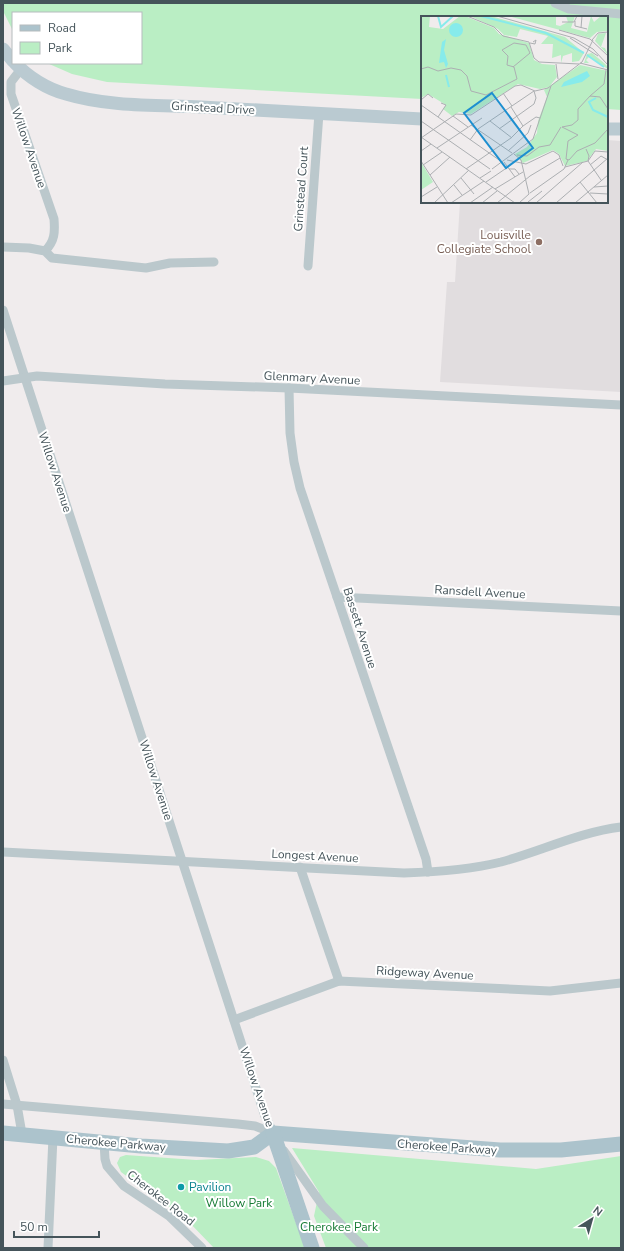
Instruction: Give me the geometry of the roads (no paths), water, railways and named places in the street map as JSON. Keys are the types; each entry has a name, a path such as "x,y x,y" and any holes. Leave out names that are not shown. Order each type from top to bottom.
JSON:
{"main road":[{"name":"Grinstead Drive","path":"3,49 12,59"},
{"name":"Grinstead Drive","path":"16,64 48,87 65,94 84,98 134,104 421,119"},
{"path":"608,128 621,129"},
{"name":"Cherokee Parkway","path":"3,1133 141,1146 228,1150 254,1147 273,1133 500,1150 561,1150 621,1144"},
{"name":"Willow Avenue","path":"273,1133 312,1248"}],"street":[{"path":"555,3 569,10 621,14"},
{"name":"Willow Avenue","path":"16,64 11,82 11,94 54,219 55,236 45,251"},
{"name":"Grinstead Court","path":"308,266 319,114"},
{"path":"3,247 29,248 45,251 52,258 146,268 170,263 214,262"},
{"name":"Willow Avenue","path":"3,310 265,1116 273,1133"},
{"name":"Glenmary Avenue","path":"3,381 37,376 164,384 289,388 621,405"},
{"name":"Bassett Avenue","path":"289,388 290,433 294,462 300,488 426,859 428,872"},
{"name":"Ransdell Avenue","path":"337,597 621,611"},
{"name":"Longest Avenue","path":"3,852 428,872 482,866 579,837 621,827"},
{"path":"300,867 339,981"},
{"name":"Ridgeway Avenue","path":"234,1020 339,981 550,991 621,983"},
{"path":"3,1060 17,1105 22,1134"},
{"name":"Cherokee Parkway","path":"3,1104 238,1124 255,1126 273,1133"},
{"path":"273,1133 323,1206 364,1248"},
{"path":"48,1248 53,1137"},
{"name":"Cherokee Road","path":"104,1142 104,1159 107,1166 124,1186 168,1216 202,1248"}],"place":[{"name":"Louisville Collegiate School","path":"539,242"},
{"name":"Pavilion","path":"181,1187"}],"park label":[{"name":"Willow Park","path":"239,1203"},
{"name":"Cherokee Park","path":"339,1227"}]}
